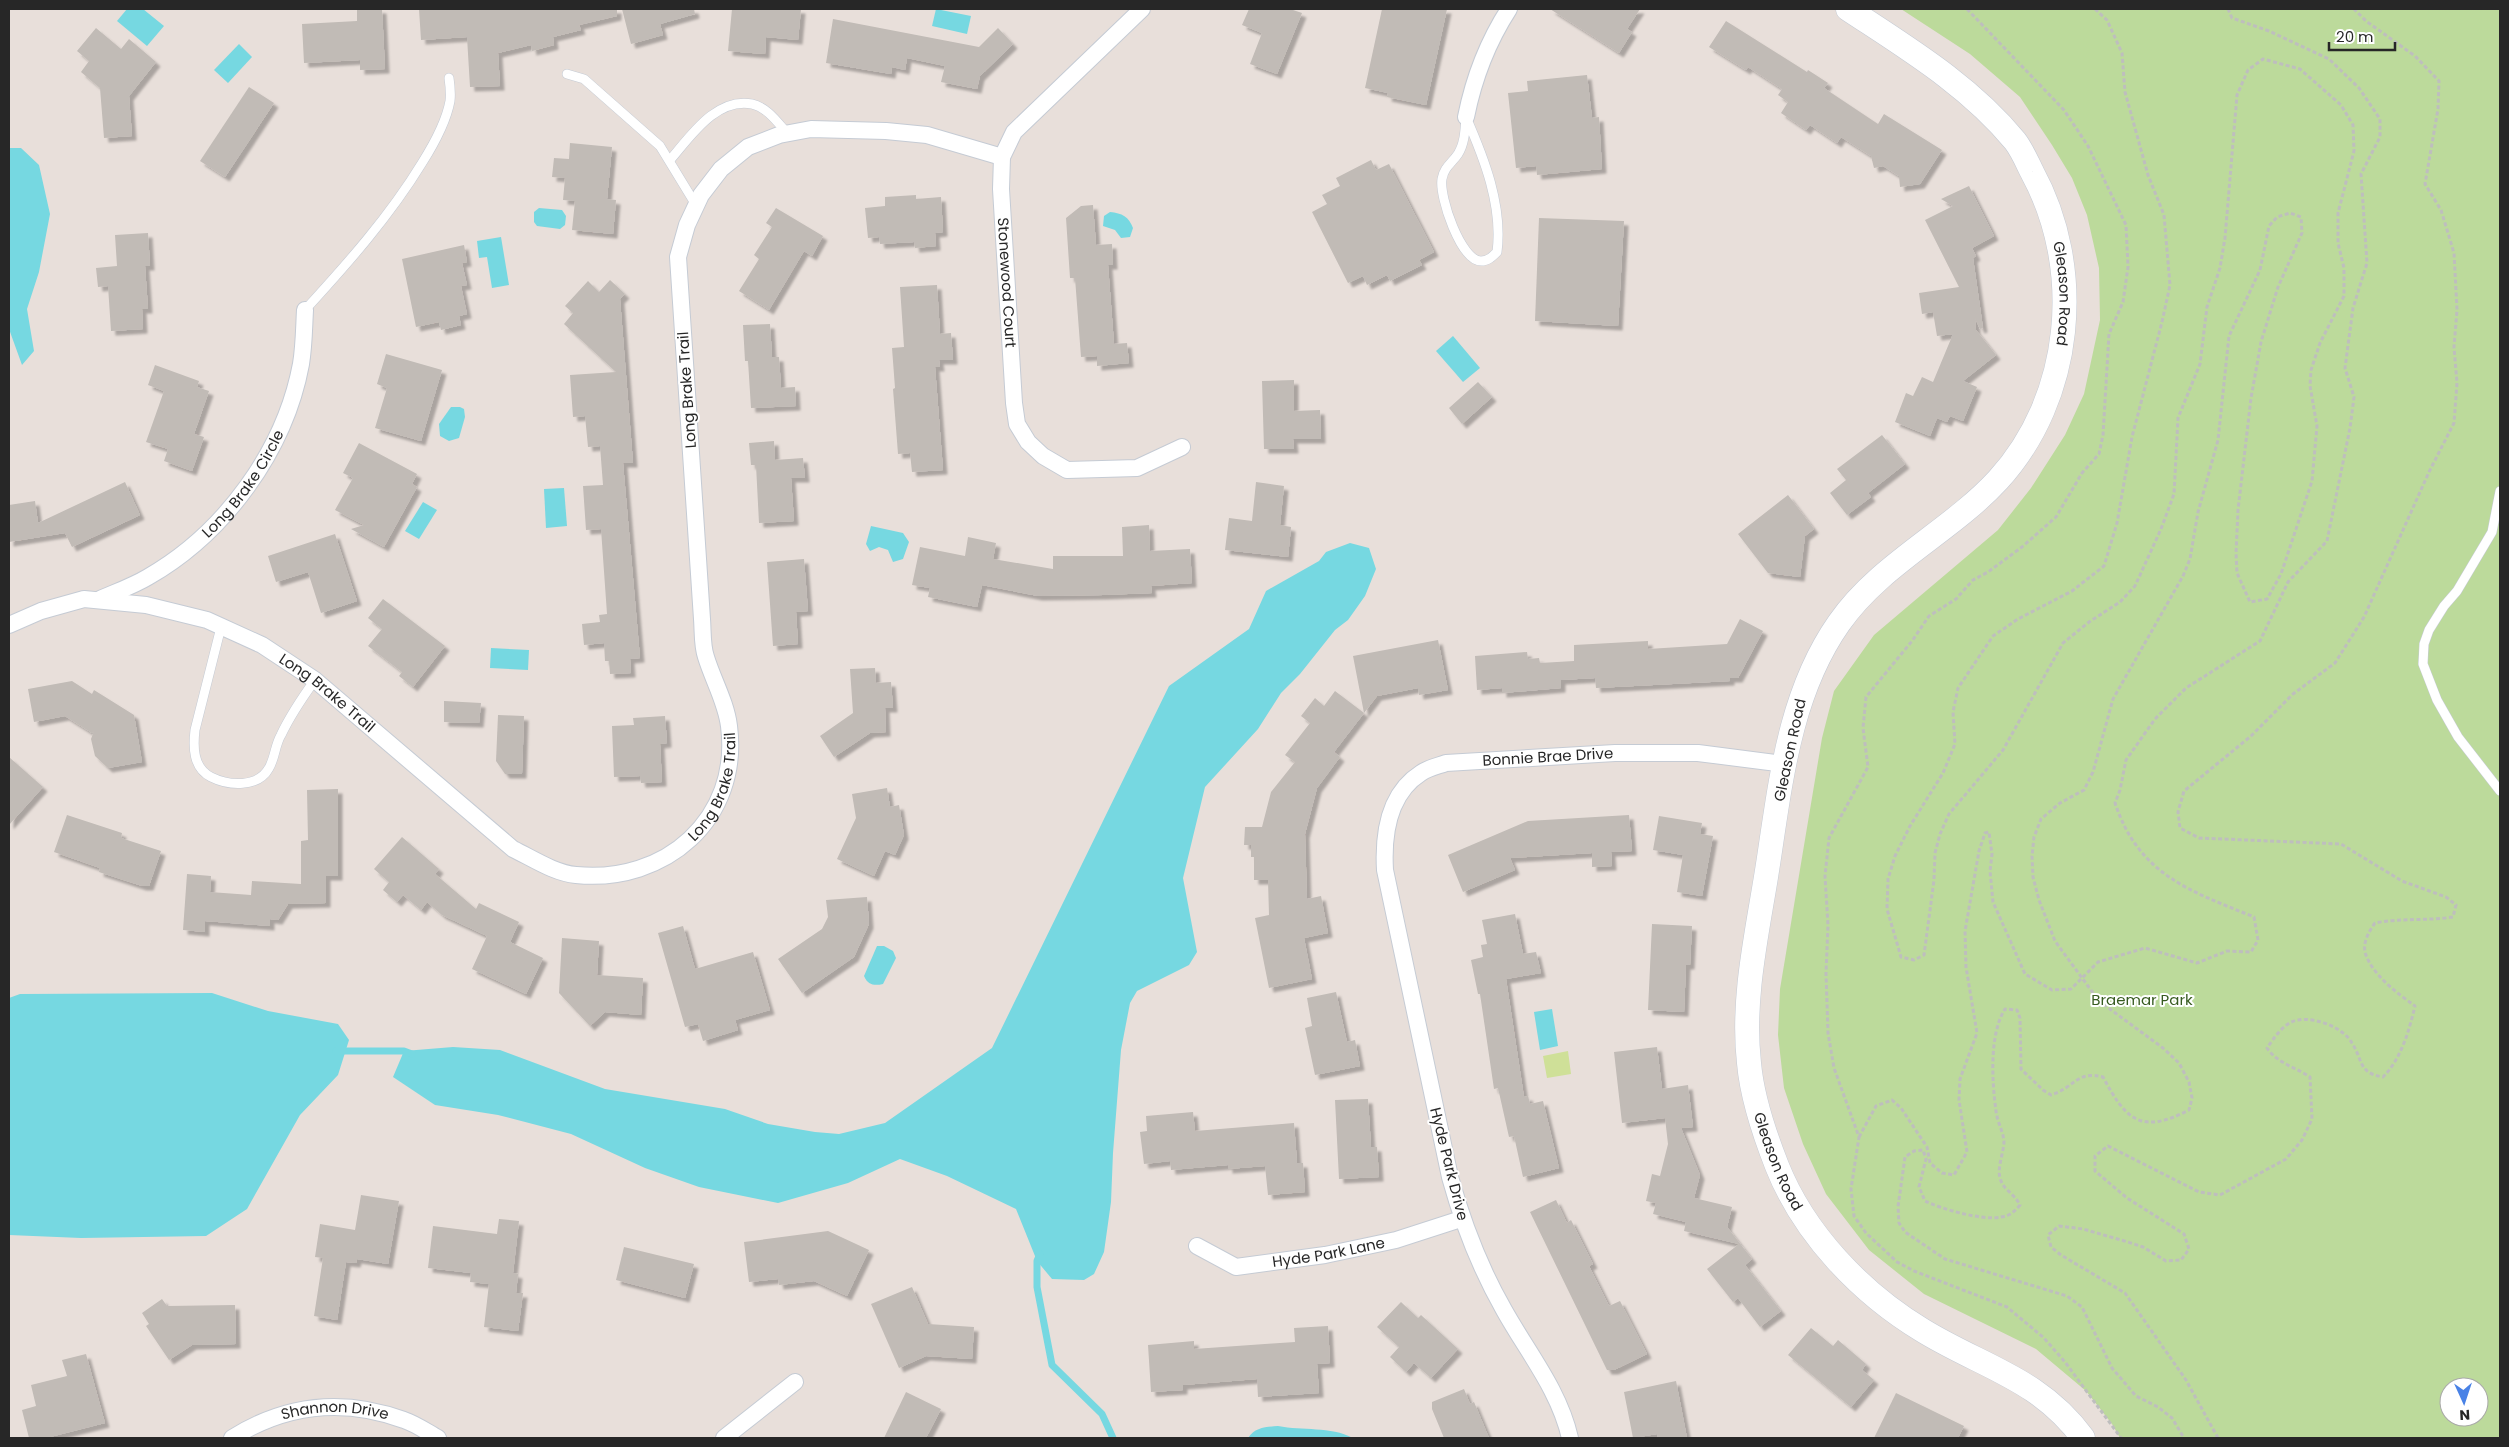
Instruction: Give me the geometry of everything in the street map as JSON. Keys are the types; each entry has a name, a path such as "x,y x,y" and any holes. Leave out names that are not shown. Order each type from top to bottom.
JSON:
{"street":[{"name":"Stonewood Court","path":"1142,9 1031,113 1014,132 1002,157 1001,189 1017,424 1028,442 1043,456 1067,470 1137,468 1182,447"},
{"path":"1466,117 1480,63 1495,31 1509,9"},
{"name":"Gleason Road","path":"1848,9 1937,67 1979,105 2017,144 2043,192 2059,240 2066,293 2062,342 2050,394 2029,438 1999,479 1962,514 1869,588 1840,620 1817,658 1802,694 1784,764 1752,959 1747,1012 1749,1066 1760,1120 1780,1172 1805,1219 1839,1262 1876,1299 1924,1331 2014,1376 2053,1403 2083,1438"},
{"name":"Long Brake Trail","path":"9,626 50,608 84,599 100,599 146,605 206,620 262,646 315,680 513,849 543,864 574,875 610,876 645,868 676,851 702,826 721,796 729,761 729,726 719,691 705,656 678,257 687,225 701,194 722,168 748,147 787,133 811,129 927,135 1002,157"},
{"name":"Long Brake Circle","path":"100,599 148,577 193,545 230,509 262,465 285,416 300,364 306,310"},
{"name":"Bonnie Brae Drive","path":"1385,870 1384,844 1387,821 1401,792 1421,773 1446,763 1615,753 1698,753 1784,764"},
{"name":"Hyde Park Drive","path":"1385,870 1450,1177 1461,1219 1482,1268 1505,1312 1550,1384 1564,1415 1570,1438"},
{"name":"Hyde Park Lane","path":"1197,1246 1236,1267 1325,1255 1396,1240 1461,1219"},
{"path":"724,1438 795,1382"},
{"name":"Shannon Drive","path":"232,1438 249,1428 288,1411 328,1406 367,1409 406,1420 438,1438"}],"lane":[{"path":"567,74 584,79 660,146 696,205"},
{"path":"306,310 385,220 436,141 450,100 449,78"},
{"path":"670,160 699,126 714,113 734,104 753,104 770,114 787,133"},
{"path":"1466,117 1480,148 1497,210 1497,252 1490,259 1480,261 1470,256 1452,227 1442,193 1442,180 1447,165 1458,153 1465,135 1466,117"},
{"path":"2500,491 2492,532 2457,591 2428,630 2424,644 2423,664 2433,692 2458,737 2500,791"},
{"path":"221,627 195,730 193,745 196,760 201,770 210,776 227,783 240,784 265,774 270,766 279,738 293,711 315,680"}],"path":[{"path":"1859,1137 1834,1068 1828,1033 1826,973 1828,925 1825,876 1829,838 1868,767 1863,728 1866,697 1912,641 1929,616 1956,599 1973,580 1988,572 2022,547 2056,517 2082,473 2098,454 2103,435 2109,334 2123,302 2128,267 2126,225 2088,146 2064,110 1968,9"},
{"path":"2095,9 2107,20 2122,53 2125,92 2148,175 2164,215 2170,285 2132,437 2117,523 2104,566 2072,591 2018,619 1993,636 1958,688 1953,712 1955,744 1943,773 1910,826 1895,856 1888,879 1887,909 1901,958 1914,960 1924,955 1934,880 1935,853 1940,834 1949,814 2003,750 2063,643 2089,622 2120,602 2135,586 2161,529 2174,494 2178,418 2200,364 2207,307 2220,268 2225,238 2237,95 2248,70 2263,59 2300,69 2341,104 2353,125 2354,151 2338,214 2338,243 2344,268 2344,296 2320,343 2311,370 2310,386 2318,426 2312,480 2281,574 2267,599 2250,602 2237,573 2236,553 2238,510 2251,398 2261,342 2278,287 2302,233 2300,217 2290,214 2277,217 2269,226 2260,270 2229,336 2218,440 2198,512 2190,559 2183,576 2113,699 2093,772 2084,790 2060,803 2041,819 2034,836 2032,856 2033,877 2039,900 2055,940 2074,968 2083,976 2098,1000 2163,1048 2179,1063 2189,1082 2192,1098 2190,1110 2175,1118 2152,1123 2136,1120 2119,1106 2102,1077 2091,1074 2079,1077 2062,1092 2051,1095 2042,1090 2021,1070 2020,1018 2017,1010 2005,1010 1998,1020 1993,1067 1996,1112 2004,1140 1999,1176 2004,1188 2015,1195 2020,1205 2013,1213 2000,1218 1938,1208 1925,1201 1919,1187 1926,1159 1923,1150 1914,1151 1905,1157 1898,1207 1899,1223 1905,1232 1944,1259 2067,1296 2082,1307 2112,1368 2136,1396 2158,1407 2172,1418 2184,1438"},
{"path":"2121,1438 2065,1362 2044,1338 2008,1307 1914,1272 1896,1262 1866,1233 1854,1216 1851,1189 1859,1137 1876,1106 1892,1100 1901,1108 1927,1147 1930,1162 1942,1173 1954,1175 1967,1152 1959,1100 1960,1079 1977,1033 1966,967 1965,931 1977,861 1985,833 1989,832 1992,854 1990,871 1993,902 2025,974 2052,990 2070,989 2098,962 2145,948 2197,963 2227,951 2251,952 2258,940 2254,917 2200,895 2149,863 2121,822 2114,803 2120,790 2126,760 2155,719 2186,688 2260,641 2288,582 2327,540 2347,447 2354,397 2345,368 2353,308 2367,263 2361,174 2380,136 2380,119 2360,88 2329,59 2269,31 2232,18 2228,9"},
{"path":"2218,1438 2186,1380 2124,1293 2061,1255 2051,1247 2048,1235 2059,1226 2083,1229 2143,1247 2166,1261 2181,1260 2189,1249 2184,1234 2127,1198 2095,1171 2095,1156 2108,1146 2199,1192 2220,1195 2286,1158 2302,1140 2312,1119 2310,1077 2299,1069 2273,1058 2267,1048 2281,1030 2297,1020 2316,1021 2342,1031 2353,1043 2361,1065 2372,1075 2383,1077 2391,1068 2403,1044 2415,1006 2374,968 2365,951 2367,934 2375,923 2453,917 2456,905 2439,893 2402,881 2341,844 2199,838 2180,828 2178,812 2184,791 2252,736 2293,694 2335,663 2364,617 2429,472 2454,423 2457,384 2454,347 2457,310 2454,253 2441,210 2425,184 2438,109 2439,81 2415,56 2366,22 2354,9"}],"green space":[{"name":"Braemar Park","path":"1901,9 2500,9 2500,1438 2120,1438 2112,1424 2086,1391 2036,1349 1924,1294 1869,1250 1826,1194 1803,1144 1784,1088 1778,1035 1780,989 1822,738 1834,691 1874,635 1998,530 2031,488 2065,435 2084,394 2100,320 2099,268 2087,215 2072,178 2020,97 1970,54"},
{"path":"1568,1051 1571,1074 1547,1078 1543,1056"}],"water":[{"path":"127,9 143,9 164,26 147,46 117,21"},
{"path":"936,9 971,16 967,34 932,26"},
{"path":"239,44 252,57 228,83 214,70"},
{"path":"9,148 21,148 39,165 50,214 39,272 27,309 34,351 22,365 9,329"},
{"path":"539,208 562,210 566,216 565,225 560,229 537,226 534,222 534,212"},
{"path":"1110,212 1118,213 1127,218 1133,228 1130,237 1121,238 1115,230 1103,226 1104,216"},
{"path":"501,237 509,285 492,288 487,257 479,258 477,241"},
{"path":"1453,336 1480,368 1463,382 1436,351"},
{"path":"451,407 464,409 465,417 459,438 449,441 440,436 439,424"},
{"path":"564,488 567,526 546,528 544,489"},
{"path":"423,502 437,510 419,539 405,531"},
{"path":"871,526 903,533 909,542 903,559 893,562 888,550 879,547 870,551 866,544"},
{"path":"1350,543 1369,548 1376,569 1365,596 1348,620 1335,630 1300,674 1281,693 1258,729 1205,787 1183,878 1197,952 1189,965 1137,991 1130,1003 1121,1050 1111,1202 1104,1252 1094,1274 1084,1280 1052,1279 1037,1261 1016,1209 947,1176 900,1159 848,1183 778,1203 699,1187 645,1168 571,1134 498,1115 435,1105 393,1077 404,1051 453,1047 500,1050 605,1089 725,1109 768,1124 839,1134 885,1123 992,1048 1169,686 1249,629 1266,591 1319,561 1326,552"},
{"path":"491,648 529,650 528,670 490,668"},
{"path":"877,946 884,946 893,951 896,958 883,984 877,985 869,983 864,976"},
{"path":"212,993 268,1011 338,1024 349,1040 338,1075 300,1115 247,1209 206,1236 81,1238 9,1235 9,998 20,994"},
{"path":"1552,1009 1558,1046 1540,1050 1534,1012"},
{"path":"1278,1426 1326,1430 1353,1438 1248,1438 1257,1430"}],"building":[{"path":"357,9 382,9 385,69 360,70 360,60 304,63 302,24 357,21"},
{"path":"419,9 617,9 617,16 579,25 581,30 553,37 554,45 532,51 531,45 498,53 500,86 470,87 467,37 421,40"},
{"path":"622,9 694,9 695,14 660,24 663,35 631,44"},
{"path":"732,9 801,9 798,40 766,37 765,54 728,51"},
{"path":"1249,9 1290,9 1302,13 1277,74 1250,64 1262,33 1242,25"},
{"path":"1382,9 1447,9 1426,105 1387,97 1388,93 1365,88"},
{"path":"1550,9 1640,9 1627,29 1632,32 1619,53"},
{"path":"833,19 979,47 998,28 1013,44 980,76 977,89 941,82 945,66 907,58 905,70 892,67 891,74 826,63"},
{"path":"1726,21 1807,72 1808,70 1828,83 1824,88 1878,124 1884,114 1942,150 1920,184 1900,187 1899,176 1883,166 1874,168 1871,156 1841,137 1837,143 1810,125 1806,130 1781,113 1788,102 1778,95 1782,89 1748,67 1746,70 1709,47"},
{"path":"96,28 121,49 129,39 156,62 129,96 132,136 104,138 100,88 81,72 89,61 77,51"},
{"path":"1587,75 1592,118 1599,117 1602,169 1537,175 1536,166 1516,168 1508,93 1528,91 1527,81"},
{"path":"249,87 274,103 225,177 200,161"},
{"path":"570,143 612,147 607,199 616,200 613,234 572,230 575,201 563,200 565,178 552,177 554,158 569,159"},
{"path":"1371,160 1376,170 1389,164 1434,252 1419,260 1422,265 1390,281 1387,275 1367,285 1363,276 1348,283 1312,212 1327,204 1322,195 1340,186 1336,178"},
{"path":"1969,186 1994,236 1972,248 1976,256 1973,258 1983,328 1980,329 1975,318 1976,330 1996,355 1963,381 1977,387 1963,421 1950,416 1947,422 1937,418 1930,436 1895,422 1906,393 1913,396 1922,377 1933,382 1953,334 1937,336 1933,312 1922,314 1919,293 1959,287 1925,220 1953,206 1941,199"},
{"path":"916,195 916,199 941,197 943,232 935,233 936,246 915,248 914,242 880,244 879,237 868,238 865,208 885,206 885,197"},
{"path":"1093,205 1096,245 1112,244 1113,265 1108,265 1114,344 1127,343 1129,363 1097,366 1097,356 1081,357 1075,278 1070,278 1066,218 1081,206"},
{"path":"776,208 823,236 812,256 804,251 769,310 739,291 759,259 754,255 772,227 766,223"},
{"path":"1539,218 1624,221 1618,326 1535,321"},
{"path":"148,233 150,266 145,266 148,309 142,309 143,329 111,331 108,286 98,287 96,268 117,266 115,235"},
{"path":"464,245 467,262 462,263 467,285 461,286 467,314 459,316 461,325 441,330 439,322 416,327 402,259"},
{"path":"610,280 625,294 620,299 633,463 623,463 640,658 630,659 631,673 610,674 609,661 605,661 604,643 584,645 582,624 600,622 599,615 607,614 601,529 586,530 583,486 603,485 600,446 588,447 585,416 573,417 570,375 616,372 564,324 573,313 565,306 588,281 599,292"},
{"path":"937,285 940,334 951,333 953,360 939,360 940,367 935,367 943,470 912,472 910,453 898,454 893,389 895,388 892,348 904,347 900,287"},
{"path":"770,324 772,357 779,357 781,388 795,387 796,406 751,408 748,361 745,361 743,325"},
{"path":"386,354 442,370 421,441 375,428 387,388 377,384"},
{"path":"155,365 199,381 197,387 209,391 194,434 204,437 192,471 164,461 168,449 146,442 164,391 148,385"},
{"path":"1294,380 1294,411 1320,410 1321,439 1293,439 1294,449 1264,449 1262,381"},
{"path":"1478,382 1492,397 1462,424 1449,408"},
{"path":"1882,435 1905,464 1868,493 1871,497 1847,515 1830,493 1846,480 1837,469"},
{"path":"774,441 775,460 803,458 805,478 791,478 794,521 759,523 756,465 751,465 749,443"},
{"path":"359,443 417,474 412,484 417,487 384,547 351,529 364,525 335,510 353,478 343,473"},
{"path":"125,482 140,515 72,547 65,533 9,542 9,505 35,501 38,523"},
{"path":"1256,482 1284,486 1280,525 1291,527 1288,557 1225,550 1229,518 1252,521"},
{"path":"1788,495 1814,529 1805,536 1800,577 1768,573 1738,534"},
{"path":"1149,525 1150,551 1190,549 1192,583 1151,586 1152,593 1038,596 982,585 977,607 928,597 930,588 912,585 920,547 965,556 968,537 996,543 993,559 1053,569 1053,556 1123,556 1122,527"},
{"path":"335,534 357,601 321,613 308,572 276,582 268,556"},
{"path":"804,559 808,611 796,612 798,644 773,646 767,562"},
{"path":"383,599 445,646 413,687 399,676 402,672 368,646 382,629 368,618"},
{"path":"1740,619 1763,631 1738,678 1730,678 1730,681 1596,688 1595,678 1561,680 1561,688 1502,693 1502,688 1477,690 1475,656 1527,652 1528,659 1539,658 1540,663 1574,661 1574,645 1648,641 1648,649 1727,644"},
{"path":"1438,640 1448,690 1419,695 1418,688 1377,696 1364,713 1353,656"},
{"path":"875,668 876,683 891,682 893,708 885,708 886,732 870,733 834,757 820,736 853,713 850,669"},
{"path":"72,681 92,694 94,690 134,715 142,762 108,768 95,756 91,739 94,731 92,733 65,716 34,722 28,689"},
{"path":"1335,691 1364,713 1334,752 1340,757 1317,788 1305,834 1307,899 1321,896 1328,933 1304,938 1312,979 1269,988 1255,918 1269,915 1268,880 1254,880 1254,857 1251,857 1251,845 1244,845 1245,827 1262,827 1271,792 1295,762 1285,755 1310,723 1301,716 1315,698 1324,706"},
{"path":"444,701 481,703 479,723 444,722"},
{"path":"498,715 524,716 522,774 505,774 496,761"},
{"path":"665,716 667,743 660,744 662,782 641,783 640,776 614,777 612,726 634,725 633,718"},
{"path":"9,757 43,787 9,825"},
{"path":"887,788 890,807 899,805 904,835 895,855 885,851 874,876 837,859 856,818 852,794"},
{"path":"338,789 338,876 326,876 326,903 288,904 278,920 270,919 270,926 205,921 205,932 183,930 187,874 211,876 210,892 251,895 252,881 301,884 301,841 308,840 307,790"},
{"path":"67,815 122,833 121,838 161,851 149,886 142,886 99,872 100,868 54,852"},
{"path":"1629,815 1632,851 1611,852 1612,866 1592,867 1592,853 1510,858 1515,870 1463,892 1448,855 1528,821"},
{"path":"1659,816 1702,823 1700,834 1713,836 1702,896 1677,892 1683,855 1653,850"},
{"path":"402,837 439,869 435,874 476,909 479,903 519,922 510,942 543,958 526,994 472,969 487,936 442,915 427,902 421,910 403,895 397,902 383,890 389,882 374,869"},
{"path":"867,897 869,924 854,957 802,993 778,959 822,929 828,917 826,900"},
{"path":"1515,914 1523,954 1536,952 1541,973 1506,979 1524,1097 1528,1096 1530,1104 1543,1101 1559,1168 1523,1177 1514,1136 1509,1137 1498,1088 1494,1089 1480,994 1478,994 1471,960 1483,957 1481,945 1487,944 1482,920"},
{"path":"1652,924 1692,926 1690,965 1686,965 1684,1012 1648,1010"},
{"path":"683,926 695,969 753,952 770,1010 735,1020 738,1030 703,1041 698,1024 685,1027 658,933"},
{"path":"562,938 599,941 597,975 643,978 641,1015 605,1012 590,1026 559,993"},
{"path":"1336,992 1347,1042 1355,1040 1360,1066 1315,1075 1305,1028 1312,1026 1307,998"},
{"path":"1657,1047 1662,1089 1688,1085 1693,1127 1681,1128 1700,1175 1694,1198 1732,1207 1727,1227 1752,1259 1745,1265 1781,1311 1760,1327 1738,1298 1733,1302 1707,1269 1739,1244 1684,1231 1686,1222 1653,1214 1656,1203 1646,1201 1652,1174 1660,1176 1668,1144 1665,1118 1622,1123 1614,1052"},
{"path":"1368,1099 1371,1147 1377,1147 1379,1177 1339,1179 1335,1100"},
{"path":"1193,1112 1195,1131 1294,1123 1297,1163 1303,1163 1305,1192 1268,1195 1265,1166 1228,1169 1228,1165 1171,1170 1170,1161 1144,1164 1140,1132 1147,1131 1146,1116"},
{"path":"361,1195 399,1201 388,1264 357,1259 356,1263 346,1262 337,1320 314,1316 323,1258 315,1257 320,1224 355,1230"},
{"path":"1556,1200 1567,1223 1571,1220 1593,1264 1589,1266 1609,1306 1620,1301 1647,1354 1614,1370 1607,1370 1530,1212"},
{"path":"499,1219 519,1221 513,1273 518,1274 516,1293 523,1293 518,1331 484,1327 489,1284 470,1282 471,1273 428,1268 433,1226 497,1234"},
{"path":"828,1231 869,1250 847,1296 814,1281 779,1285 778,1279 749,1282 744,1242"},
{"path":"624,1247 694,1264 685,1298 616,1280"},
{"path":"912,1287 928,1324 974,1327 972,1359 926,1356 899,1368 871,1304"},
{"path":"162,1299 167,1306 235,1305 236,1344 192,1345 169,1360 146,1326 149,1324 142,1313"},
{"path":"1401,1302 1418,1318 1421,1315 1458,1349 1431,1378 1414,1363 1406,1372 1390,1357 1399,1347 1377,1327"},
{"path":"1328,1326 1330,1363 1317,1364 1319,1393 1258,1397 1257,1379 1183,1385 1183,1390 1151,1392 1148,1345 1194,1341 1194,1349 1295,1342 1294,1328"},
{"path":"1811,1328 1833,1346 1838,1340 1866,1364 1862,1370 1874,1380 1851,1407 1788,1355"},
{"path":"86,1354 105,1423 46,1438 29,1438 22,1410 36,1406 31,1385 67,1376 62,1360"},
{"path":"1676,1381 1687,1438 1658,1438 1657,1434 1633,1438 1624,1392"},
{"path":"1464,1389 1470,1404 1474,1402 1489,1438 1444,1438 1432,1409 1432,1402"},
{"path":"906,1392 941,1409 926,1438 884,1438"},
{"path":"1896,1393 1964,1426 1958,1438 1874,1438"}],"waterway":[{"path":"336,1051 404,1051 412,1054"},
{"path":"1040,1254 1037,1261 1037,1287 1052,1365 1102,1414 1113,1438"}]}
